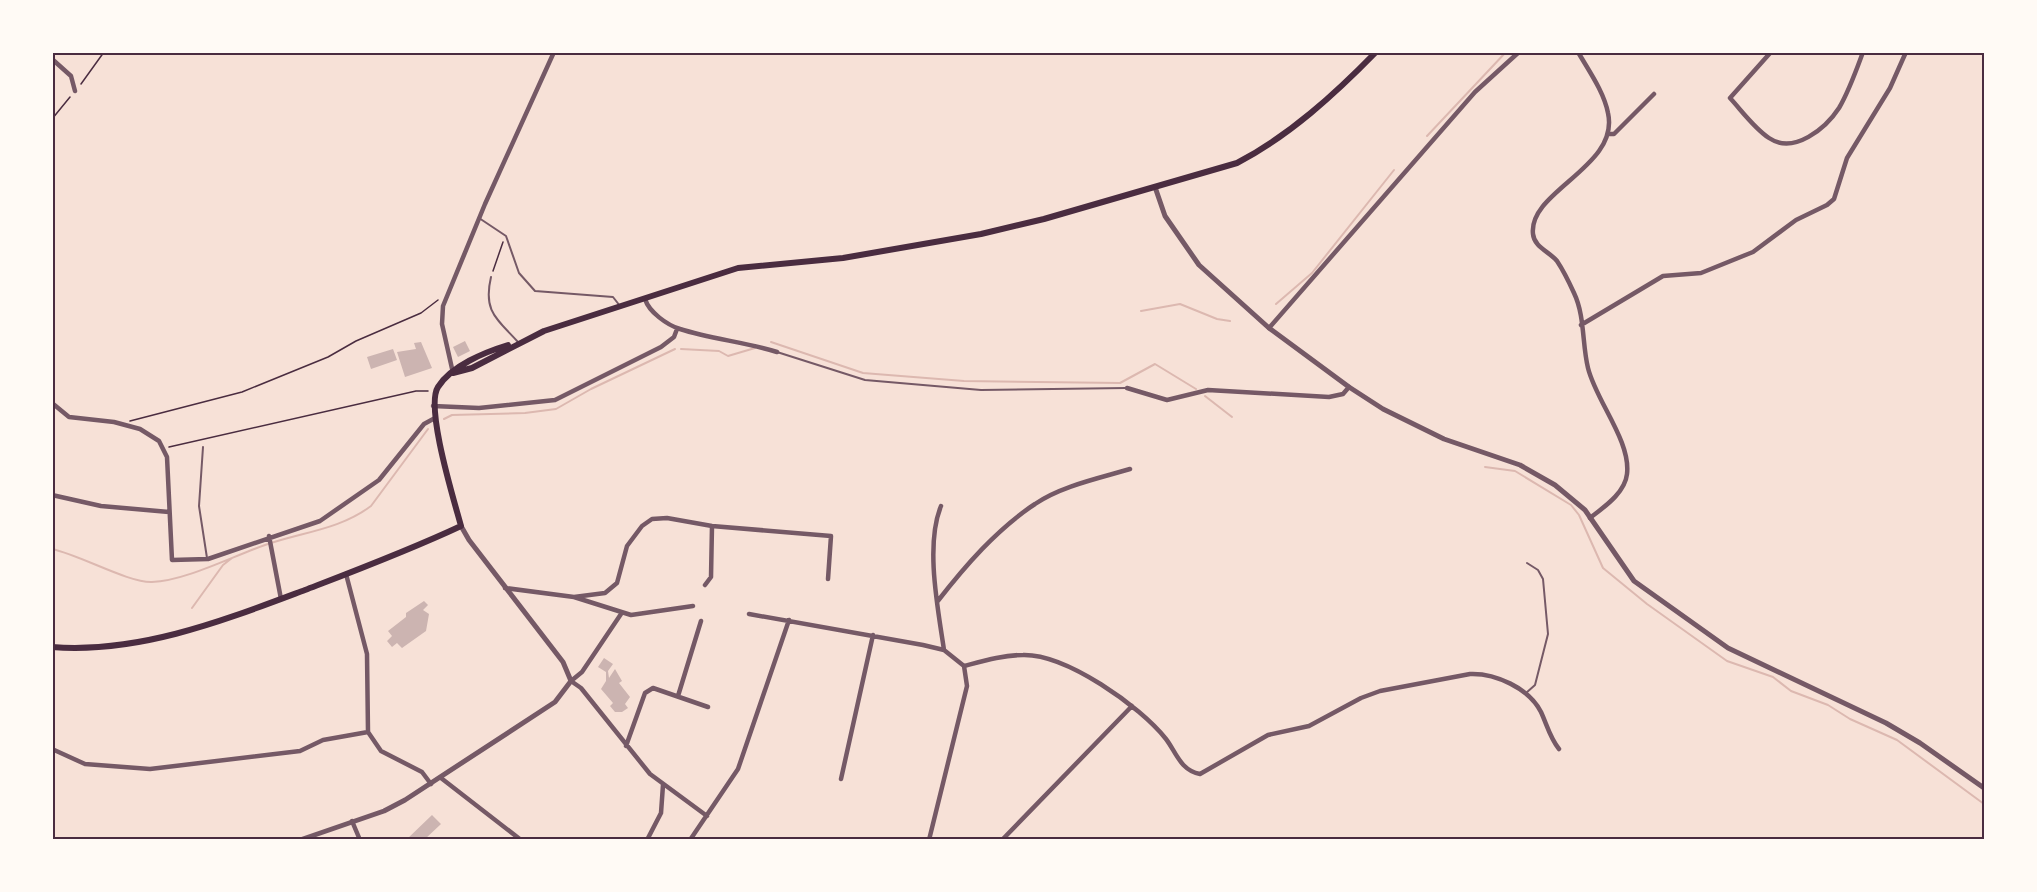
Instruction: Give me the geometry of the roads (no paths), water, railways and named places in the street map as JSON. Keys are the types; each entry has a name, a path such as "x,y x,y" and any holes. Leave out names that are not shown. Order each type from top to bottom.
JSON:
{"main road":[{"path":"52,647 98,647 179,632 281,599 461,526 433,406 435,393 441,383 468,361 563,324 620,308 738,268 843,258 950,240 1044,219 1237,163 1263,150 1349,80 1376,52"}],"street":[{"path":"453,373 442,324 442,313 448,293 479,218 554,52"},
{"path":"1269,328 1475,92 1519,52"},
{"path":"1578,52 1608,112 1608,134 1583,170 1546,200 1534,226 1533,236 1537,243 1557,261 1575,294 1588,368 1627,462 1625,483 1613,498 1590,518"},
{"path":"1771,52 1730,98 1768,138 1785,143 1807,138 1824,125 1838,108 1863,52"},
{"path":"1581,325 1663,276 1701,273 1762,248 1780,230 1834,199 1847,158 1890,88 1906,52"},
{"path":"52,59 71,76 75,91"},
{"path":"1608,134 1614,134 1654,94"},
{"path":"1155,187 1165,216 1189,253 1219,285 1269,328 1349,387 1383,409 1444,439 1520,465 1567,494 1590,518 1634,581 1728,648 1886,723 1920,742 1984,788"},
{"path":"645,299 651,311 677,329 746,342 777,352"},
{"path":"433,406 479,408 555,400 661,347 674,337 677,329"},
{"path":"1127,388 1167,400 1208,390 1329,397 1343,394 1349,387"},
{"path":"52,403 69,417 128,424 140,429 164,448 167,457 172,560 208,559 314,524 379,480 424,424 435,418"},
{"path":"937,602 999,532 1036,502 1130,469"},
{"path":"52,495 101,507 169,512"},
{"path":"941,506 936,519 934,550 937,602 944,651"},
{"path":"574,597 605,592 617,583 627,546 642,526 652,519 667,518 712,526 831,536 828,579"},
{"path":"461,526 505,588 563,662 571,681 581,688 626,746 663,785 707,816"},
{"path":"705,585 711,577 712,526"},
{"path":"270,537 281,599"},
{"path":"346,574 367,654 369,732 381,751 422,772 431,784"},
{"path":"505,588 574,597 621,614 630,615 693,606"},
{"path":"300,840 384,811 441,778 555,702 571,681 582,672 621,614"},
{"path":"749,614 873,635 944,651 964,666 967,686 929,840"},
{"path":"690,840 738,769 789,620"},
{"path":"678,696 701,621"},
{"path":"841,779 873,635"},
{"path":"964,666 1023,655 1050,659 1098,683 1132,706 1162,734 1187,768 1200,774 1268,735 1308,726 1361,698 1380,691 1483,674 1526,693 1540,710 1551,739 1558,749"},
{"path":"626,746 645,693 653,688 708,707"},
{"path":"1002,840 1132,706"},
{"path":"52,748 86,764 150,769 300,751 323,740 369,732"},
{"path":"441,778 521,840"},
{"path":"647,840 661,813 663,785"},
{"path":"352,821 360,840"}],"lane":[{"path":"479,218 506,236 519,273 536,291 613,297 618,301 620,308"},
{"path":"491,277 486,298 491,309 518,342"},
{"path":"777,352 865,380 981,390 1127,388"},
{"path":"203,447 199,506 208,559"},
{"path":"1526,693 1535,684 1548,634 1543,579 1538,570 1527,563"}],"waterway":[{"path":"1427,136 1506,52"},
{"path":"1276,304 1312,273 1394,170"},
{"path":"1141,311 1180,304 1217,319 1230,321"},
{"path":"771,342 863,373 964,381 1120,383 1155,364 1196,389"},
{"path":"681,349 719,351 728,356 755,348"},
{"path":"444,419 452,415 525,413 556,409 591,389 675,349"},
{"path":"1205,396 1232,417"},
{"path":"52,549 142,581 165,581 194,573 265,545 333,525 359,514 371,506 428,429"},
{"path":"1485,467 1515,471 1571,505 1579,515 1603,568 1647,604 1727,661 1773,677 1791,691 1828,705 1850,719 1897,740 1984,804"},
{"path":"192,608 223,565 232,558"}]}
